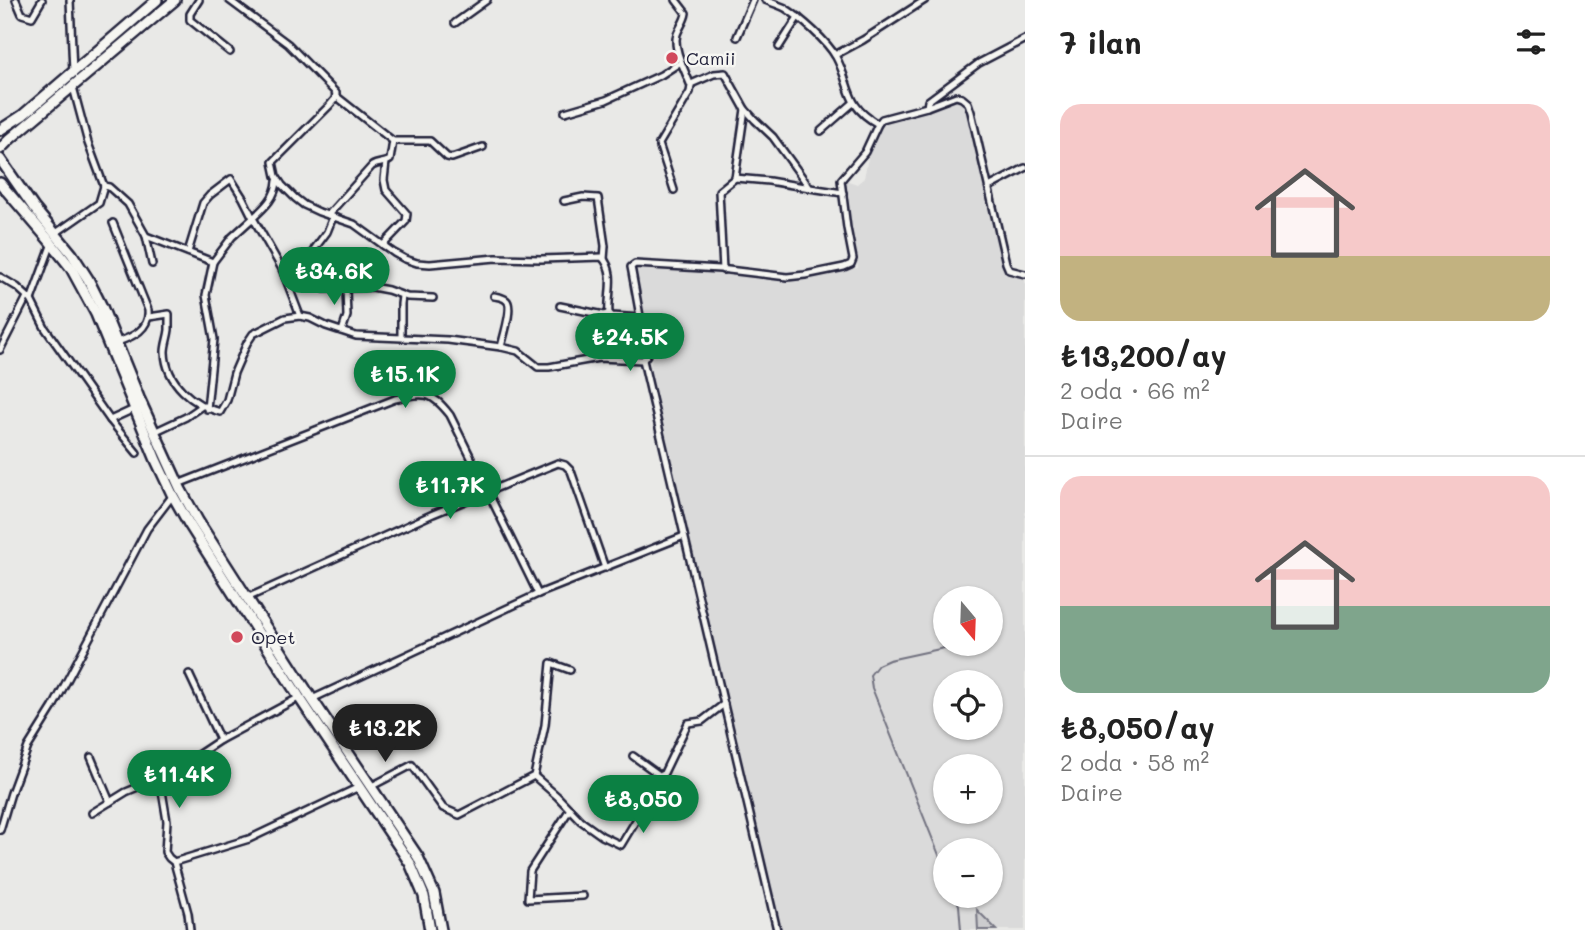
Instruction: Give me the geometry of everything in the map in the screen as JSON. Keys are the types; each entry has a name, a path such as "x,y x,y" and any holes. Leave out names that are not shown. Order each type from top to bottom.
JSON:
{"main road":[{"path":"0,130 23,115 158,0"},
{"path":"0,149 175,0"},
{"path":"0,159 88,279 178,484 359,787 414,871 425,896 430,930"},
{"path":"0,183 71,268 96,314 173,495 204,547 418,857 434,893 441,930"}],"street":[{"path":"16,0 22,15 32,17 41,0"},
{"path":"70,0 73,72"},
{"path":"199,0 190,13 190,20 230,52"},
{"path":"229,0 288,44 336,96 393,141 430,141 452,159 483,147"},
{"path":"455,23 487,0"},
{"path":"674,190 659,144 690,92 691,84 676,46 677,35 686,13 676,0"},
{"path":"737,37 753,0"},
{"path":"765,0 775,2 798,17 835,55 853,103 866,118 877,124"},
{"path":"835,55 925,0"},
{"path":"779,47 798,17"},
{"path":"927,107 928,101 979,63 1025,39"},
{"path":"565,112 606,100 662,75 681,62"},
{"path":"691,84 714,74 725,73 745,109 773,136 810,188"},
{"path":"56,233 99,203 104,186 88,143 73,87"},
{"path":"336,96 330,106 274,160 278,179 299,202 360,227 405,259 424,264 489,258 604,259"},
{"path":"643,360 647,355 631,267 635,264 787,277 851,264 853,259 846,228 841,180 865,152 877,124 882,119 956,96 962,97 968,103 971,111 1006,264 1009,270 1025,274"},
{"path":"821,131 853,103"},
{"path":"723,270 719,191 735,178 745,109"},
{"path":"383,245 407,217 386,190 386,162 391,156 393,141"},
{"path":"301,275 327,232 330,216 372,166 386,162"},
{"path":"989,187 1025,169"},
{"path":"735,178 843,193"},
{"path":"188,252 203,203 231,179 282,269 300,316"},
{"path":"205,407 214,339 206,295 213,262 232,237 266,206 273,197 278,179"},
{"path":"104,186 109,187 128,204 146,236 152,264"},
{"path":"564,201 583,197 598,198 606,246 604,259 611,281 609,313"},
{"path":"113,223 149,317 138,332 117,342"},
{"path":"146,236 213,262"},
{"path":"0,350 29,299 52,243"},
{"path":"282,269 301,275 325,289 378,288 402,296 433,298"},
{"path":"0,277 18,287 29,299 45,328 110,420 137,453"},
{"path":"342,331 347,316 346,288"},
{"path":"401,337 402,296"},
{"path":"494,296 506,300 509,304 501,347"},
{"path":"560,306 604,315 609,313"},
{"path":"609,313 612,316 640,318"},
{"path":"149,317 169,314 169,330 164,349 169,372 176,384 188,397 220,412 227,400 242,353 253,334 285,318 300,316 356,336 448,340 501,347 518,351 538,366 548,367 599,358 643,360"},
{"path":"0,329 8,336"},
{"path":"643,360 777,930"},
{"path":"178,484 395,398 432,396 439,400 450,415 538,594"},
{"path":"154,432 205,407"},
{"path":"110,420 135,409"},
{"path":"247,598 488,491 558,463 572,471 605,568"},
{"path":"0,830 29,747 147,529 173,495"},
{"path":"92,813 126,792 169,774 220,740 306,696 538,594 684,536"},
{"path":"534,776 545,725 551,663 570,670"},
{"path":"189,674 220,740"},
{"path":"534,776 581,821 621,845 662,778 688,723 702,720 724,704"},
{"path":"633,756 662,778"},
{"path":"91,757 110,802"},
{"path":"370,787 412,765 443,808 459,815 534,776"},
{"path":"156,778 161,785 167,821 165,852 174,862 190,930"},
{"path":"174,862 249,839 359,787"},
{"path":"570,809 530,871 528,899 583,896"}],"shaded area":[{"path":"956,100 963,103 1005,275 1025,277 1025,930 780,930 650,367 653,355 634,271 636,266 790,280 858,268 844,184 845,180 857,184 864,178 871,143 881,123 932,110"},
{"path":"977,910 997,930 978,930"}],"waterway":[{"path":"933,650 889,660 878,665 870,675 872,688 933,840"},
{"path":"959,908 961,930"}],"place":[{"name":"Camii","path":"672,58"},
{"name":"Opet","path":"237,637"}]}
